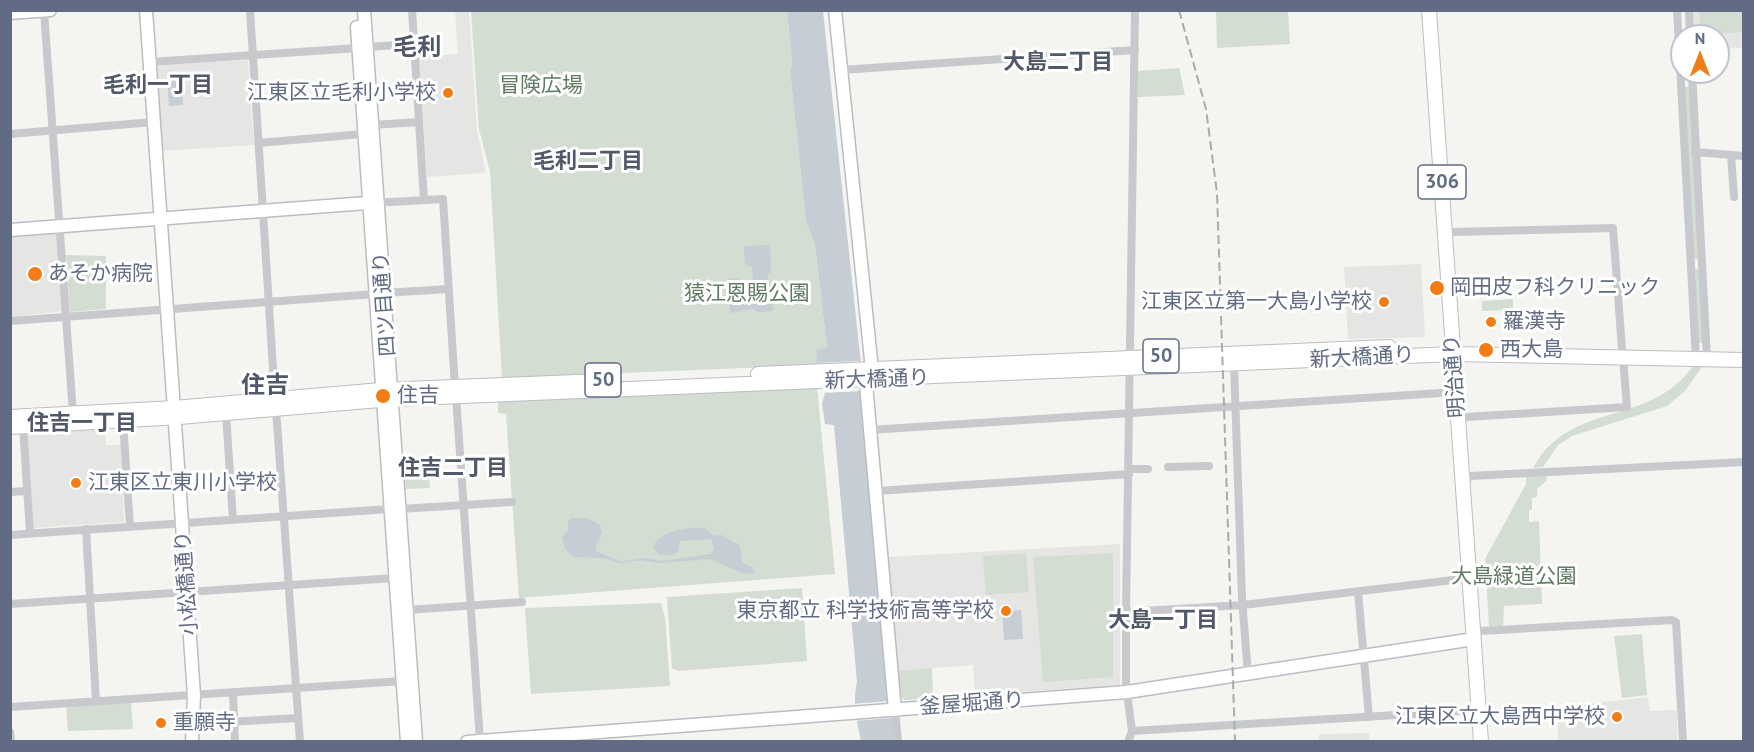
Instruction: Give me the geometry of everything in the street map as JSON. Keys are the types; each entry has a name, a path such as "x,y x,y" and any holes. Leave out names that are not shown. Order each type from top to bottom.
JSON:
{"main road":[{"name":"明治通り","path":"1429,10 1457,350 1466,417 1470,578 1488,741"},
{"name":"明治通り","path":"1438,10 1453,232 1456,392 1466,481 1477,635 1481,741"},
{"name":"新大橋通り","path":"1128,363 1234,364 1457,350"},
{"name":"新大橋通り","path":"10,417 73,414 175,417 276,404 387,394 1457,350 1702,354 1743,352"},
{"name":"新大橋通り","path":"1702,354 1743,360"},
{"name":"新大橋通り","path":"16,427 226,413 276,404"}],"street":[{"path":"10,13 50,10"},
{"name":"小松橋通り","path":"146,10 194,695 192,741"},
{"path":"250,10 300,741"},
{"name":"四ツ目通り","path":"356,10 372,125 372,203"},
{"name":"四ツ目通り","path":"364,10 363,135 372,203 395,508 407,610 416,741"},
{"path":"412,10 424,200"},
{"path":"835,10 865,375 877,490 893,710 898,741"},
{"path":"1128,741 1132,731 1127,692 1126,612 1135,10"},
{"path":"1677,10 1702,354"},
{"path":"44,11 73,414"},
{"path":"150,63 414,44"},
{"path":"841,69 1135,50"},
{"path":"1692,84 1702,354"},
{"path":"372,125 420,122"},
{"path":"10,134 154,123"},
{"path":"258,143 363,135"},
{"path":"1695,152 1743,156"},
{"path":"1731,155 1734,197"},
{"path":"10,230 60,226 161,224 263,209 443,199 480,741"},
{"path":"1453,232 1613,228 1627,407 1466,417"},
{"path":"10,321 448,289"},
{"path":"1234,364 1243,605 1248,675"},
{"path":"870,430 1456,392"},
{"path":"226,413 233,520"},
{"path":"123,421 130,527"},
{"path":"16,427 27,491 30,533"},
{"path":"1466,481 1743,462"},
{"path":"1168,467 1209,466"},
{"path":"877,490 1148,469"},
{"path":"10,492 27,491"},
{"path":"10,535 512,502"},
{"name":"四ツ目通り","path":"395,508 395,578 406,741"},
{"path":"86,529 96,701"},
{"path":"10,604 395,578"},
{"path":"1126,612 1243,605 1470,578"},
{"path":"1358,592 1369,717"},
{"path":"407,610 522,602"},
{"path":"1477,635 1672,620 1676,622 1683,741"},
{"name":"釜屋堀通り","path":"467,741 1127,692 1248,675 1477,635"},
{"path":"10,707 403,681"},
{"path":"233,692 235,741"},
{"path":"1132,731 1479,710"},
{"path":"193,724 298,718"},
{"path":"10,732 11,741"}],"shaded area":[{"name":"江東区立毛利小学校","path":"455,11 469,11 477,130 486,173 427,177 419,57 458,54"},
{"path":"787,11 823,11 874,485 894,741 861,741 857,719 855,697 857,682 834,425 825,424 822,403 825,394 818,379 817,367 816,350 827,348 815,245 806,221 790,71 792,63"},
{"path":"1693,11 1743,11 1743,48 1730,49 1730,24 1694,24"},
{"path":"248,60 254,145 162,151 157,65"},
{"path":"181,76 183,105 169,106 167,77"},
{"name":"あそか病院","path":"57,233 63,311 11,317 11,236"},
{"path":"770,245 771,272 768,274 768,282 772,284 773,311 758,312 754,309 730,313 728,279 739,278 743,284 753,283 752,267 745,264 744,246"},
{"name":"江東区立第一大島小学校","path":"1421,264 1425,337 1348,339 1344,267"},
{"name":"江東区立東川小学校","path":"105,429 106,445 121,445 124,522 32,528 27,433"},
{"path":"571,518 586,518 599,524 602,533 595,546 596,551 621,562 643,558 661,561 711,554 714,548 711,539 680,541 678,552 672,555 659,555 653,547 656,541 668,533 691,528 705,528 714,536 722,535 740,546 742,562 752,567 755,573 744,574 710,559 658,563 642,560 620,563 603,558 574,557 565,549 562,537 568,531 568,521"},
{"name":"東京都立 科学技術高等学校","path":"1120,544 1120,685 975,695 973,665 897,671 887,557"},
{"path":"1021,610 1023,639 1004,640 1002,612"},
{"name":"江東区立大島西中学校","path":"1648,697 1650,711 1677,710 1677,741 1558,741 1558,707"},
{"path":"1369,733 1369,741 1319,741 1319,734"}],"green space":[{"name":"猿江恩賜公園","path":"471,11 787,11 792,63 790,71 806,221 815,245 827,349 816,350 817,365 502,378 490,172 479,129"},
{"path":"1216,11 1288,11 1290,44 1217,48"},
{"path":"1699,11 1743,11 1743,32 1730,33 1730,24 1700,24"},
{"path":"1179,68 1185,95 1138,97 1138,71"},
{"path":"1690,86 1698,259 1694,259 1684,87"},
{"path":"66,255 106,256 106,309 70,312"},
{"path":"1695,269 1699,269 1705,343 1698,343"},
{"path":"1513,299 1513,318 1504,319 1503,310 1482,311 1482,301"},
{"path":"1692,367 1702,367 1685,391 1667,406 1572,436 1558,445 1543,467 1533,468 1549,447 1568,432 1588,422 1655,399 1675,386"},
{"path":"817,387 835,574 519,598 506,414 498,413 498,401"},
{"name":"大島緑道公園","path":"1546,476 1547,480 1537,489 1537,497 1532,498 1532,510 1529,510 1529,522 1539,521 1542,604 1504,606 1503,626 1489,626 1485,559 1526,484 1526,477"},
{"path":"429,478 430,488 406,489 405,479"},
{"path":"1026,553 1029,592 986,595 983,556"},
{"path":"1113,553 1113,677 1043,682 1033,557"},
{"path":"802,588 807,661 678,671 672,668 667,597"},
{"path":"661,603 665,618 670,686 531,694 525,608"},
{"path":"1642,634 1647,695 1622,698 1614,636"},
{"path":"932,668 933,698 905,700 896,693 897,671"},
{"path":"131,702 133,729 68,731 66,706"}],"pier":[{"path":"859,361 862,391 820,393 817,363"},
{"path":"890,701 892,718 853,721 851,704"}],"railway":[{"path":"1179,10 1206,109 1217,193 1235,742"}],"place":[{"name":"江東区立毛利小学校","path":"448,93"},
{"name":"あそか病院","path":"35,274"},
{"name":"岡田皮フ科クリニック","path":"1437,288"},
{"name":"江東区立第一大島小学校","path":"1384,302"},
{"name":"羅漢寺","path":"1491,322"},
{"name":"西大島","path":"1486,350"},
{"name":"住吉","path":"383,396"},
{"name":"江東区立東川小学校","path":"76,483"},
{"name":"東京都立 科学技術高等学校","path":"1006,611"},
{"name":"江東区立大島西中学校","path":"1617,717"},
{"name":"重願寺","path":"161,723"}],"district":[{"name":"毛利","path":"417,48"},
{"name":"大島二丁目","path":"1058,63"},
{"name":"毛利一丁目","path":"158,86"},
{"name":"毛利二丁目","path":"588,162"},
{"name":"住吉","path":"265,386"},
{"name":"住吉一丁目","path":"82,424"},
{"name":"住吉二丁目","path":"453,469"},
{"name":"大島一丁目","path":"1163,621"}],"park label":[{"name":"冒険広場","path":"541,86"}]}
